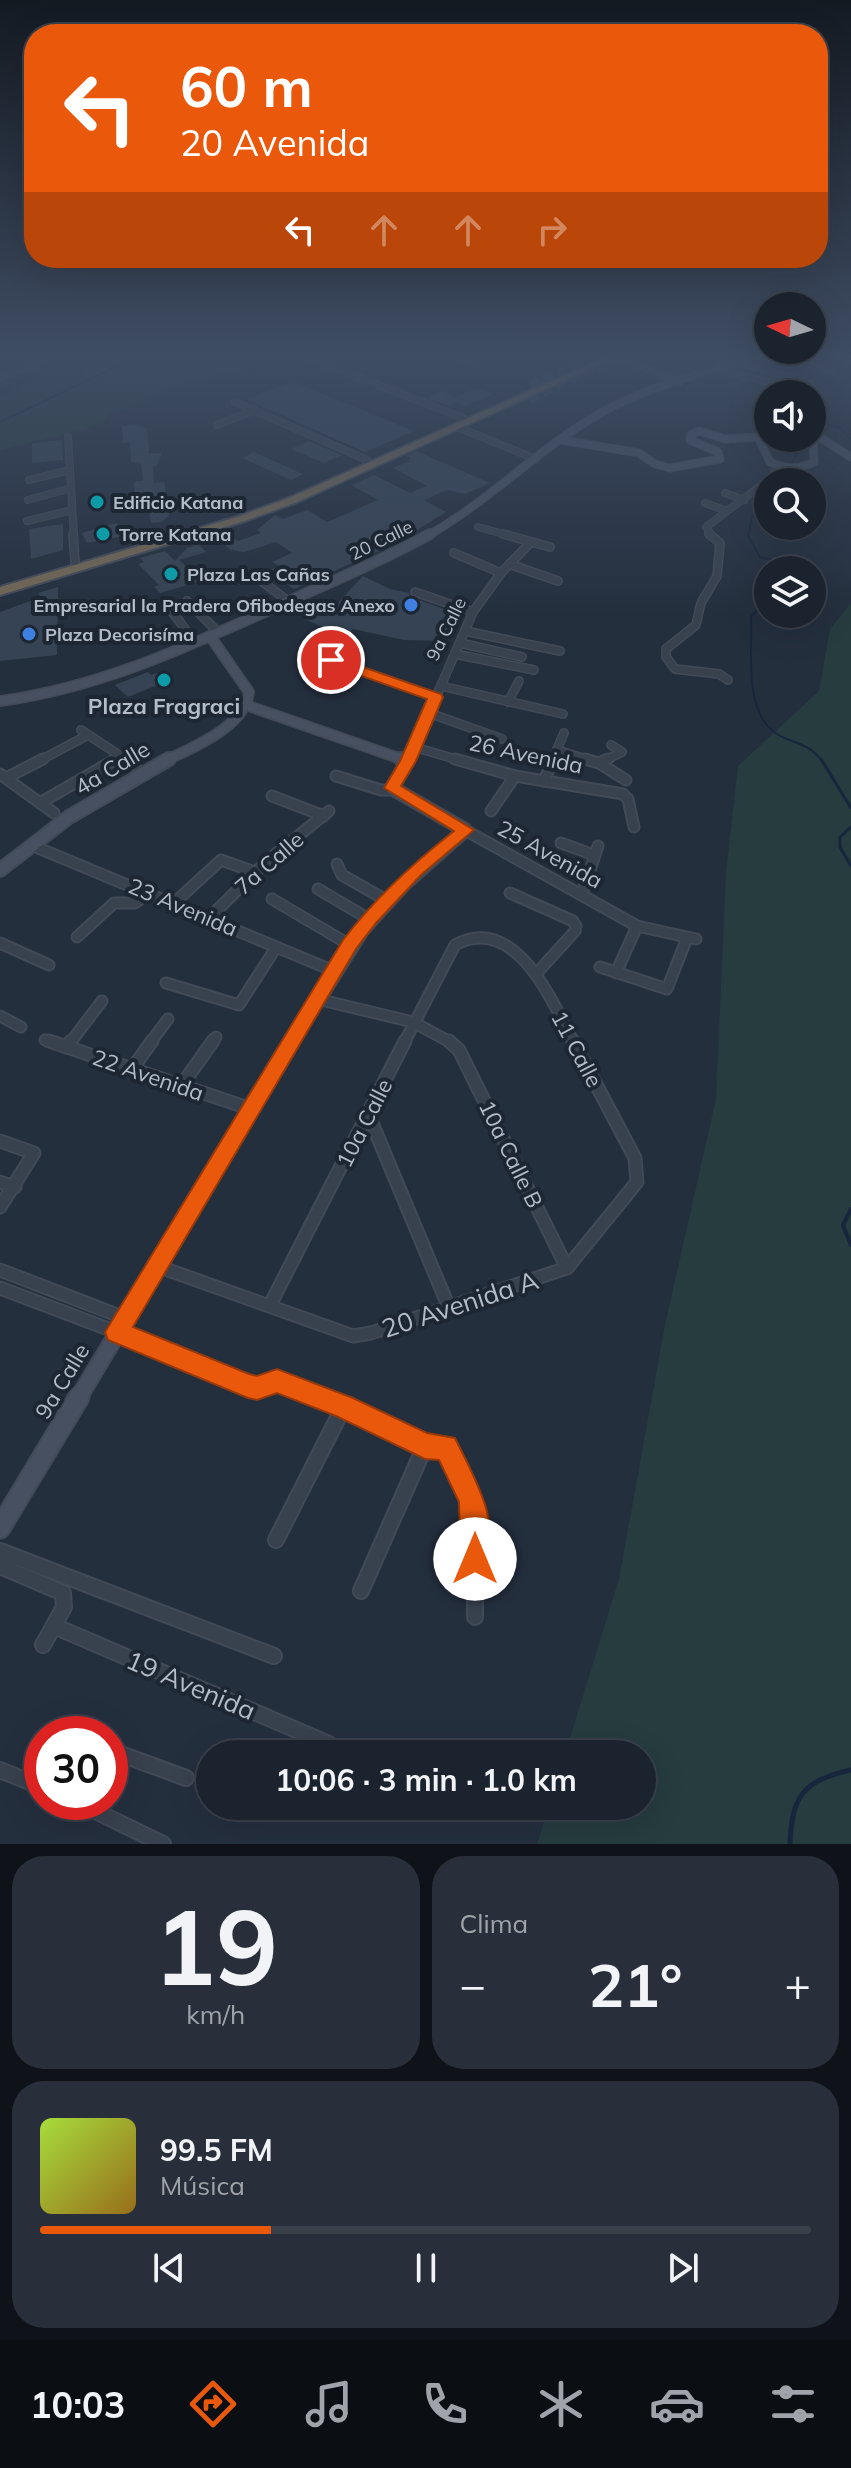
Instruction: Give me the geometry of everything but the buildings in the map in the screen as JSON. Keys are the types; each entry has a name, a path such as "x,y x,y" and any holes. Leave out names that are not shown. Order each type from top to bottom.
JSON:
{"highway":[{"path":"0,584 248,510 411,442"},
{"path":"0,591 241,519 306,495 418,442"}],"street":[{"path":"68,442 75,562"},
{"path":"327,442 367,460"},
{"path":"501,442 536,459"},
{"name":"20 Calle","path":"0,701 71,689 195,642 288,601 437,530 558,442"},
{"path":"573,442 639,453 655,464 679,468 699,461 720,459 718,452 695,442"},
{"path":"762,442 770,462 795,469 806,467 816,459 814,442"},
{"path":"827,442 851,457"},
{"path":"728,680 719,674 680,671 671,666 666,649 696,625 701,603 717,576 721,547 706,527 744,500 780,467"},
{"path":"29,480 70,470"},
{"path":"28,500 71,488"},
{"path":"725,493 744,500"},
{"path":"705,503 727,511"},
{"path":"27,521 72,510"},
{"path":"478,527 550,547"},
{"name":"9a Calle","path":"394,789 473,612 501,573 531,542"},
{"path":"454,553 501,573"},
{"path":"509,564 558,581"},
{"path":"241,580 256,577 288,601"},
{"path":"415,592 473,612"},
{"path":"187,601 214,634 249,692 246,705 408,761"},
{"path":"164,602 181,620 182,627 195,642"},
{"path":"465,631 560,651"},
{"path":"460,643 522,657"},
{"path":"455,654 534,670"},
{"path":"331,660 436,697"},
{"path":"508,702 519,681"},
{"path":"441,686 563,714"},
{"name":"4a Calle","path":"0,870 104,794 220,730 246,705"},
{"path":"429,713 458,719 469,727 502,739"},
{"path":"54,813 3,776 85,733 135,765"},
{"path":"544,781 564,733"},
{"path":"599,763 622,752 611,745"},
{"name":"26 Avenida","path":"414,747 515,776 596,792 623,794 628,799 634,827"},
{"path":"557,750 599,763 626,780"},
{"path":"40,803 121,756"},
{"path":"336,776 381,790 394,789"},
{"path":"491,811 515,776"},
{"name":"25 Avenida","path":"394,789 637,926 691,938 669,988 616,973"},
{"name":"7a Calle","path":"210,917 255,872 326,813 272,796"},
{"name":"9a Calle","path":"0,1528 350,945 369,919 415,871 465,830"},
{"path":"561,843 596,850 582,894"},
{"name":"23 Avenida","path":"31,845 334,971"},
{"path":"174,903 221,860 255,872"},
{"path":"337,864 342,875 386,900"},
{"path":"318,889 369,919"},
{"path":"77,937 114,903 135,903 149,893"},
{"path":"510,893 573,921 576,926 575,931 537,973"},
{"path":"272,899 350,945"},
{"path":"600,967 616,973 637,926"},
{"name":"10a Calle","path":"270,1305 460,941 474,938 510,948 528,961 537,973"},
{"path":"0,943 49,965"},
{"path":"166,983 239,1005 275,949"},
{"name":"11 Calle","path":"537,973 635,1158 637,1182"},
{"path":"317,999 414,1024"},
{"path":"67,1047 102,1001"},
{"path":"0,1016 21,1027"},
{"path":"132,1069 168,1019"},
{"name":"10a Calle B","path":"414,1024 441,1033 459,1050 567,1268"},
{"path":"181,1086 216,1037"},
{"name":"22 Avenida","path":"45,1040 251,1109"},
{"path":"369,1116 450,1310"},
{"path":"0,1141 34,1153 0,1207"},
{"path":"0,1182 15,1187"},
{"name":"20 Avenida A","path":"157,1266 353,1336 450,1310 567,1268 637,1182"},
{"path":"0,1270 248,1386 257,1388 277,1381 344,1406 425,1446 447,1448 471,1500 475,1517 475,1617"},
{"path":"0,1288 121,1325"},
{"path":"276,1540 344,1406"},
{"path":"361,1591 425,1446"},
{"path":"0,1551 274,1656"},
{"path":"0,1566 60,1589 65,1597 64,1607 43,1645"},
{"name":"19 Avenida","path":"54,1626 320,1740"},
{"path":"128,1757 186,1778"},
{"path":"0,1770 24,1780"},
{"path":"114,1820 163,1844"}],"green space":[{"path":"0,442 33,442 0,450"},
{"path":"851,603 851,1844 537,1844 545,1820 656,1820 656,1740 569,1740 619,1579 665,1325 716,1099 726,873 738,766 819,691 830,629"}],"waterway":[{"path":"789,468 796,452"},
{"path":"754,515 748,536 759,556"},
{"path":"754,613 751,617 752,678 758,709 764,722 774,732 805,746 822,761"},
{"path":"821,759 851,808"},
{"path":"851,827 840,837 840,847 851,866"},
{"path":"851,1209 843,1225 851,1245"},
{"path":"790,1844 794,1813 803,1793 822,1779 851,1770"}],"place":[{"name":"Edificio Katana","path":"97,502"},
{"name":"Torre Katana","path":"103,534"},
{"name":"Plaza Las Cañas","path":"171,574"},
{"name":"Empresarial la Pradera Ofibodegas Anexo","path":"411,605"},
{"name":"Plaza Decorisíma","path":"29,634"},
{"name":"Plaza Fragraci","path":"164,680"}],"route":[{"path":"331,660 436,697 408,761 392,788 465,830 415,871 386,900 350,945 117,1332 248,1386 257,1388 277,1381 344,1406 425,1446 446,1447 471,1500 475,1517 475,1559"}]}
